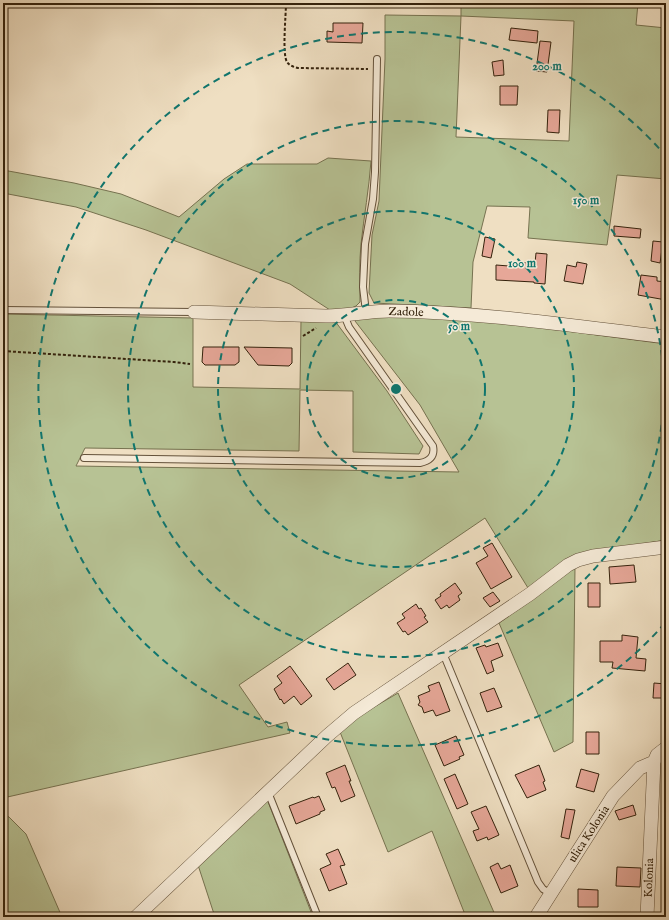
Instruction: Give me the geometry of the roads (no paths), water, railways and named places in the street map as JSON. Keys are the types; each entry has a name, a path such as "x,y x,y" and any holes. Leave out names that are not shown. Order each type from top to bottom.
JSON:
{"street":[{"name":"Zadole","path":"194,312 326,316 388,311 474,314 666,337"},
{"path":"136,917 327,736 354,714 530,594 568,565 578,560 593,556 666,547"},
{"path":"654,762 657,755 666,748"},
{"name":"ulica Kolonia","path":"536,917 613,796 640,768 654,762"},
{"name":"Kolonia","path":"647,917 654,762"}],"lane":[{"path":"366,312 363,287 365,244 373,199 375,172 377,59"},
{"path":"3,310 194,312"},
{"path":"84,458 426,462 432,457 434,452 433,446 349,327 344,315"},
{"path":"443,653 538,882 551,894"},
{"path":"268,792 318,917"}]}
